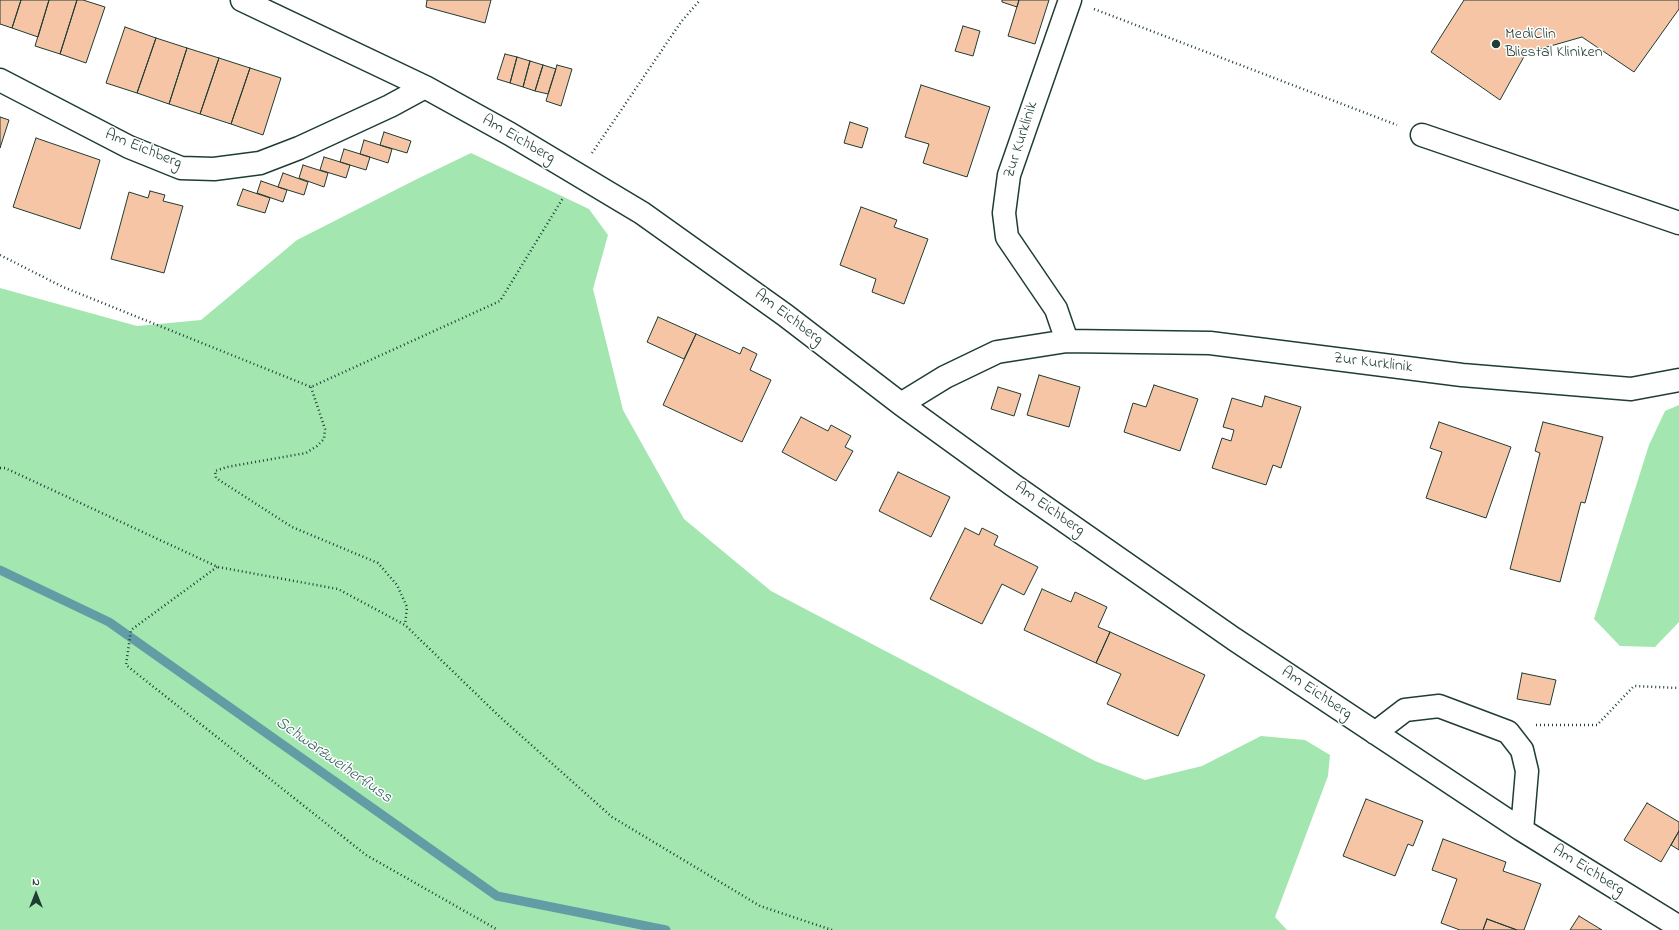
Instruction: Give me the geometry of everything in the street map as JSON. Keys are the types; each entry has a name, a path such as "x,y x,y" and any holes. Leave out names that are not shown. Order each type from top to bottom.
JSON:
{"street":[{"name":"Am Eichberg","path":"242,0 425,87 510,134 642,213 785,315 901,404 1013,486 1228,635 1522,830 1679,927"},
{"name":"Zur Kurklinik","path":"1066,340 1056,309 1007,237 1004,214 1008,175 1070,0"},
{"name":"Am Eichberg","path":"0,80 128,147 181,168 214,169 260,163 299,148 390,106 425,87"},
{"path":"1422,135 1679,223"},
{"name":"Zur Kurklinik","path":"901,404 945,377 997,352 1066,340 1210,343 1462,375 1631,389 1679,380"},
{"path":"1375,733 1405,710 1439,706 1508,732 1522,750 1527,771 1522,830"}],"path":[{"path":"592,154 681,22 700,0"},
{"path":"1070,0 1422,135"},
{"path":"0,255 63,287 311,387 500,301 566,194"},
{"path":"311,387 326,429 324,439 317,446 306,453 215,470 216,478 292,527 378,563 396,585 407,607 405,625"},
{"path":"0,468 5,468 218,567 338,589 405,625 500,717 612,817 760,906 832,930"},
{"path":"218,567 131,630 126,665 366,855 498,930"},
{"path":"1508,732 1537,725 1597,725 1634,686 1679,688"}],"green space":[{"path":"471,153 589,209 608,235 593,289 623,410 684,519 771,591 1095,761 1145,780 1202,766 1261,736 1305,740 1330,755 1328,776 1275,917 1287,930 0,930 0,288 137,326 201,320 297,240"},
{"path":"1679,405 1679,622 1655,647 1620,646 1594,619 1649,445 1665,411"}],"building":[{"path":"0,0 21,0 12,28 0,24"},
{"path":"21,0 49,0 38,37 12,28"},
{"path":"49,0 77,0 60,54 35,46"},
{"path":"77,0 83,0 105,7 86,63 60,54"},
{"path":"427,0 491,0 485,23 426,7"},
{"path":"1002,0 1019,0 1017,7 1002,2"},
{"path":"1019,0 1049,0 1035,44 1008,36"},
{"name":"MediClin Bliestal Kliniken","path":"1464,0 1679,0 1679,9 1634,72 1582,37 1526,53 1500,100 1431,52"},
{"path":"963,26 980,31 973,56 955,51"},
{"path":"125,27 156,38 137,93 106,83"},
{"path":"156,38 187,48 169,104 137,93"},
{"path":"187,48 219,58 200,114 169,104"},
{"path":"505,54 517,57 510,83 497,79"},
{"path":"517,57 530,61 523,87 510,83"},
{"path":"219,58 250,68 231,124 200,114"},
{"path":"530,61 543,65 535,91 523,87"},
{"path":"543,65 556,69 548,94 535,91"},
{"path":"557,65 572,69 561,106 546,101"},
{"path":"250,68 281,78 263,135 231,124"},
{"path":"921,85 990,107 967,177 923,163 929,144 905,137"},
{"path":"0,117 9,120 0,148"},
{"path":"850,122 868,128 862,148 844,143"},
{"path":"384,132 411,141 407,153 380,145"},
{"path":"36,138 100,160 80,229 13,207"},
{"path":"364,140 392,149 388,163 360,154"},
{"path":"344,149 370,157 366,170 340,162"},
{"path":"324,157 350,165 346,178 320,170"},
{"path":"303,165 328,173 324,187 299,178"},
{"path":"283,173 308,182 304,195 278,187"},
{"path":"261,181 287,190 283,202 257,193"},
{"path":"243,189 270,198 265,213 237,205"},
{"path":"150,191 165,195 163,201 183,206 164,273 111,259 129,192 148,198"},
{"path":"861,207 897,220 894,227 928,239 904,304 872,292 876,279 840,265"},
{"path":"658,317 696,334 684,359 647,342"},
{"path":"696,334 740,354 743,347 757,354 750,370 771,380 742,442 663,405"},
{"path":"1039,375 1080,387 1069,427 1027,415"},
{"path":"1154,385 1198,399 1180,451 1124,432 1133,403 1146,407"},
{"path":"998,387 1021,394 1014,416 991,409"},
{"path":"1265,396 1301,407 1281,468 1273,465 1266,485 1212,468 1222,438 1231,441 1234,430 1223,427 1232,398 1262,407"},
{"path":"801,417 828,431 831,425 851,436 845,447 853,451 836,481 782,452"},
{"path":"1439,422 1511,447 1486,518 1426,498 1442,452 1430,448"},
{"path":"1543,422 1603,437 1585,503 1581,502 1560,582 1510,569 1540,453 1535,451"},
{"path":"898,472 950,497 931,537 879,511"},
{"path":"965,528 979,535 982,528 998,536 994,545 1038,567 1024,595 1002,584 982,624 930,599"},
{"path":"1042,589 1071,602 1075,592 1107,607 1098,627 1110,632 1096,663 1024,630"},
{"path":"1110,632 1205,675 1178,736 1107,704 1121,674 1096,663"},
{"path":"1522,673 1556,680 1550,705 1517,699"},
{"path":"1366,799 1423,821 1413,846 1408,844 1395,876 1343,856"},
{"path":"1647,803 1679,822 1679,831 1661,862 1624,840"},
{"path":"1679,831 1679,850 1671,845"},
{"path":"1443,839 1506,862 1503,871 1541,884 1524,930 1517,930 1487,919 1483,930 1460,930 1441,923 1457,879 1432,870"},
{"path":"1579,916 1602,930 1570,930"},
{"path":"1487,919 1517,930 1483,930"}],"waterway":[{"name":"Schwarzweiherfluss","path":"0,570 109,622 497,896 666,930"}],"place":[{"name":"MediClin Bliestal Kliniken","path":"1496,44"}]}
